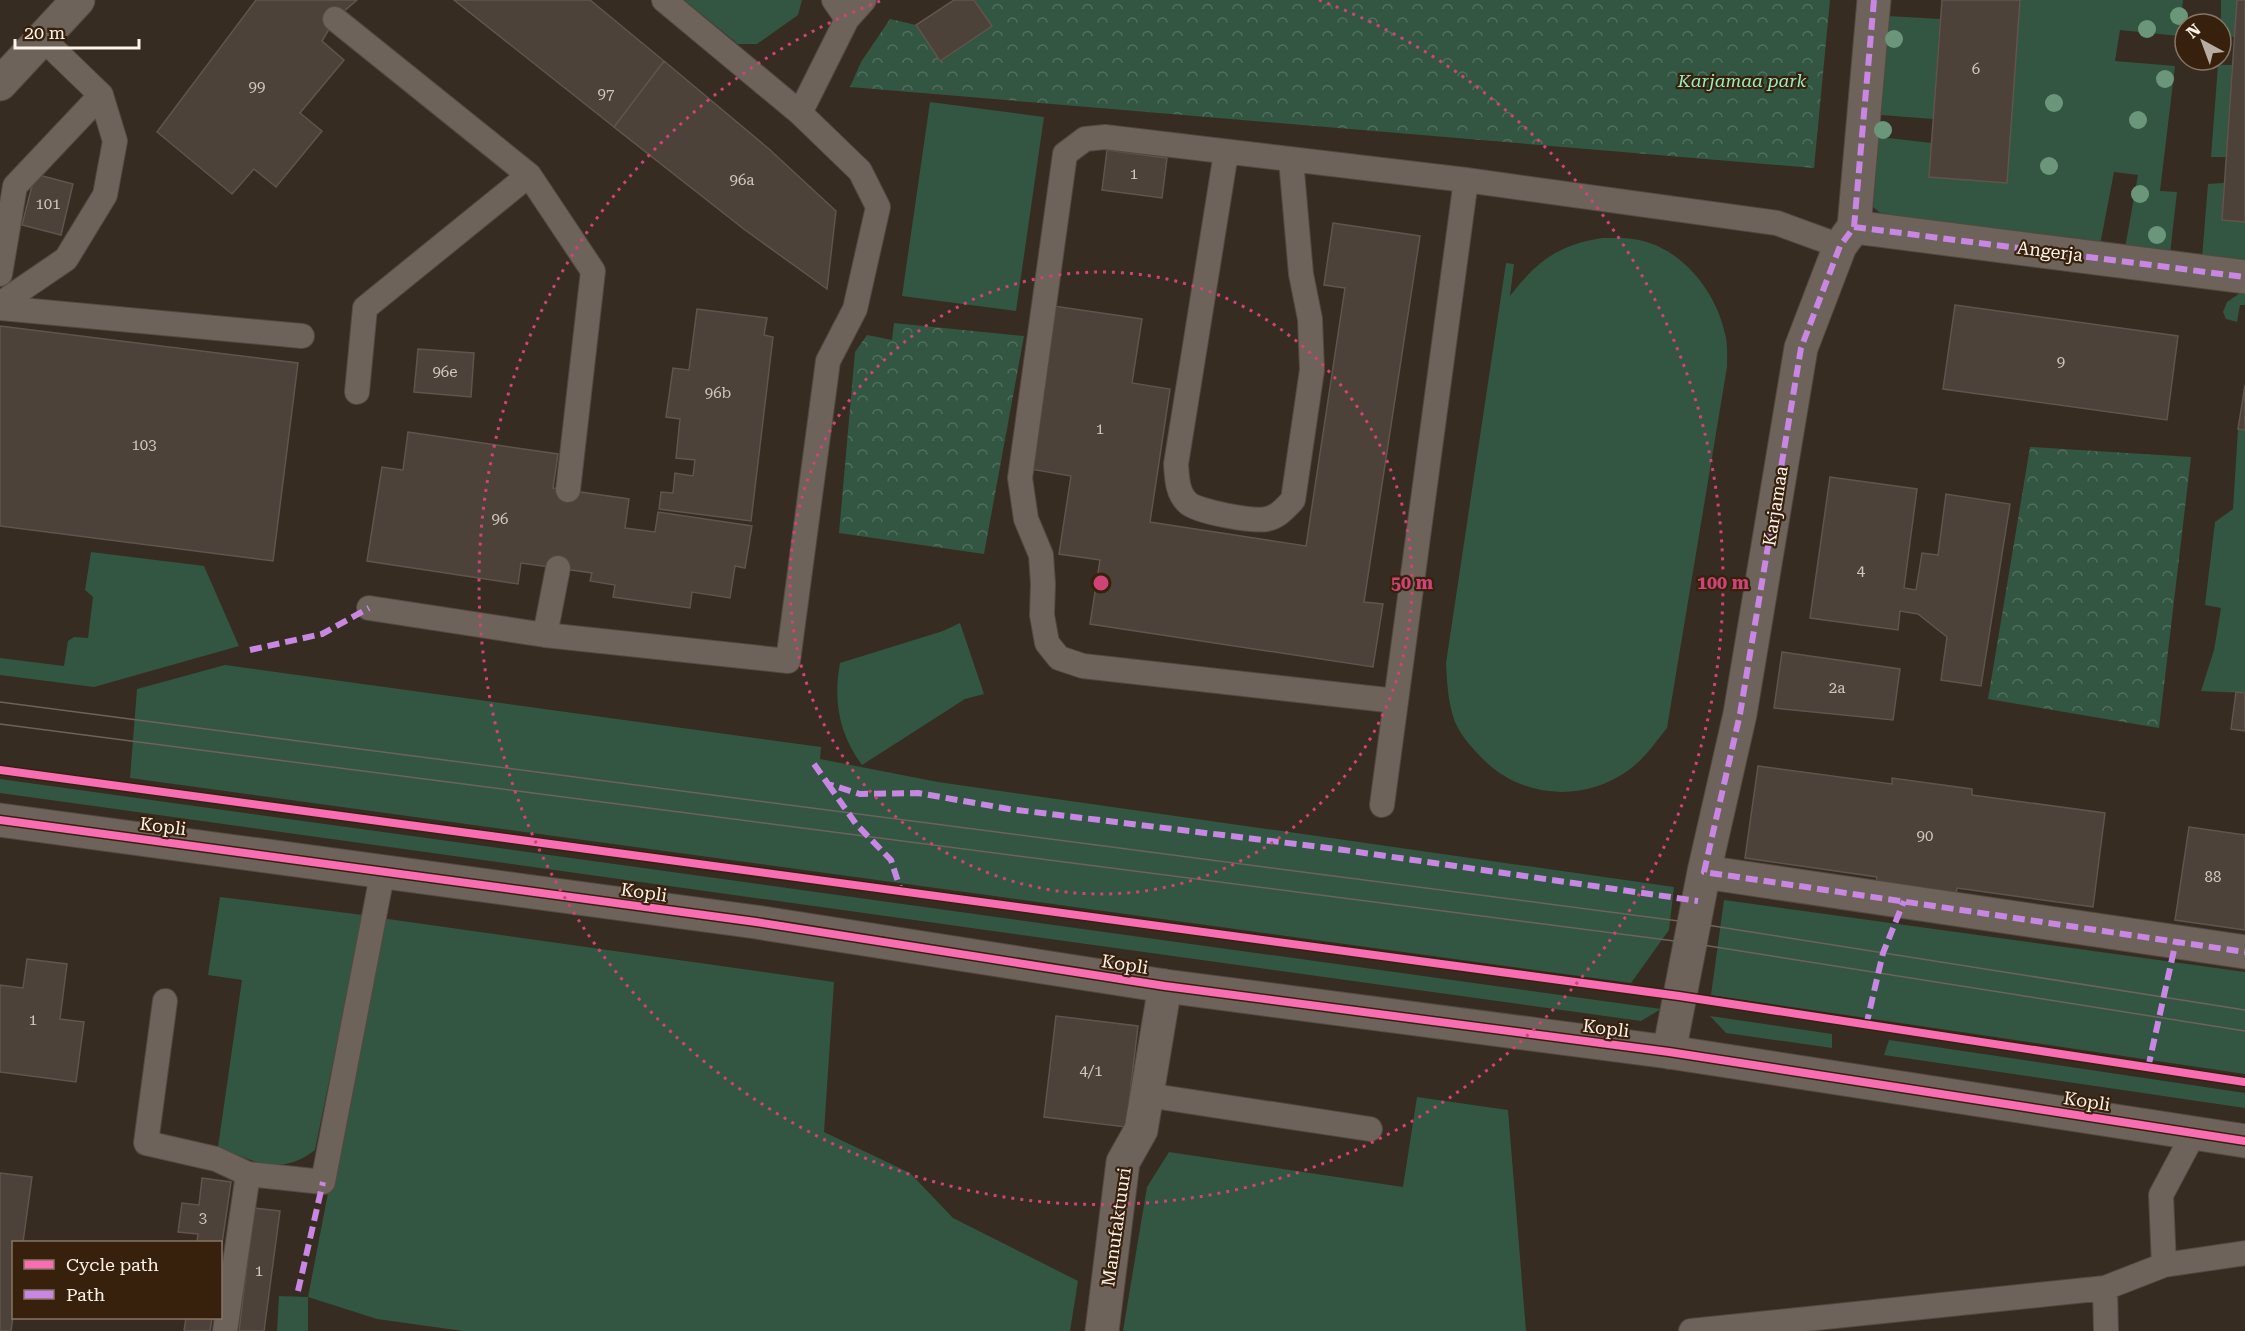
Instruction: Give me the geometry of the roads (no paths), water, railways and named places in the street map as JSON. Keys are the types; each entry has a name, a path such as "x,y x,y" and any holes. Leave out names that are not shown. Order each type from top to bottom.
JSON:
{"street":[{"path":"0,84 78,0"},
{"name":"Karjamaa","path":"1668,1052 1704,872 1740,714 1801,348 1847,237 1874,0"},
{"name":"Angerja","path":"1847,237 2245,277"},
{"name":"Kopli","path":"0,820 383,870 768,924 1165,986 1668,1052 2245,1141"},
{"path":"1704,872 2245,952"},
{"name":"Manufaktuuri","path":"1102,1331 1123,1162 1142,1130 1165,986"}],"lane":[{"path":"369,608 545,635 788,661 828,361 855,309 878,207 860,171 800,113 664,0"},
{"path":"800,113 841,9 864,0"},
{"path":"335,19 529,175 593,271 568,490"},
{"path":"0,306 66,259 105,195 115,141 101,95 42,38"},
{"path":"0,274 15,186 101,95"},
{"path":"1396,701 1083,666 1059,658 1047,643 1041,615 1043,584 1041,555 1026,519 1020,478 1065,154 1085,139 1105,137 1466,180 1777,223 1847,237"},
{"path":"1226,153 1176,464 1178,488 1189,504 1210,512 1264,520 1279,514 1293,500 1312,370 1310,319 1300,262 1291,160"},
{"path":"357,392 365,308 529,175"},
{"path":"1382,805 1466,180"},
{"path":"0,306 302,336"},
{"path":"545,635 558,568"},
{"path":"165,1001 146,1143 216,1159 248,1174 323,1182 383,870"},
{"path":"1147,1095 1370,1129"},
{"path":"2164,1265 2161,1195 2194,1133"},
{"path":"225,1331 248,1174"},
{"path":"1691,1331 2105,1288 2164,1265 2245,1253"},
{"path":"2105,1288 2106,1331"}],"tram line":[{"path":"0,702 1694,923 2245,1010"},
{"path":"0,724 1690,943 2245,1031"}],"park label":[{"name":"Karjamaa park","path":"1742,80"}]}
